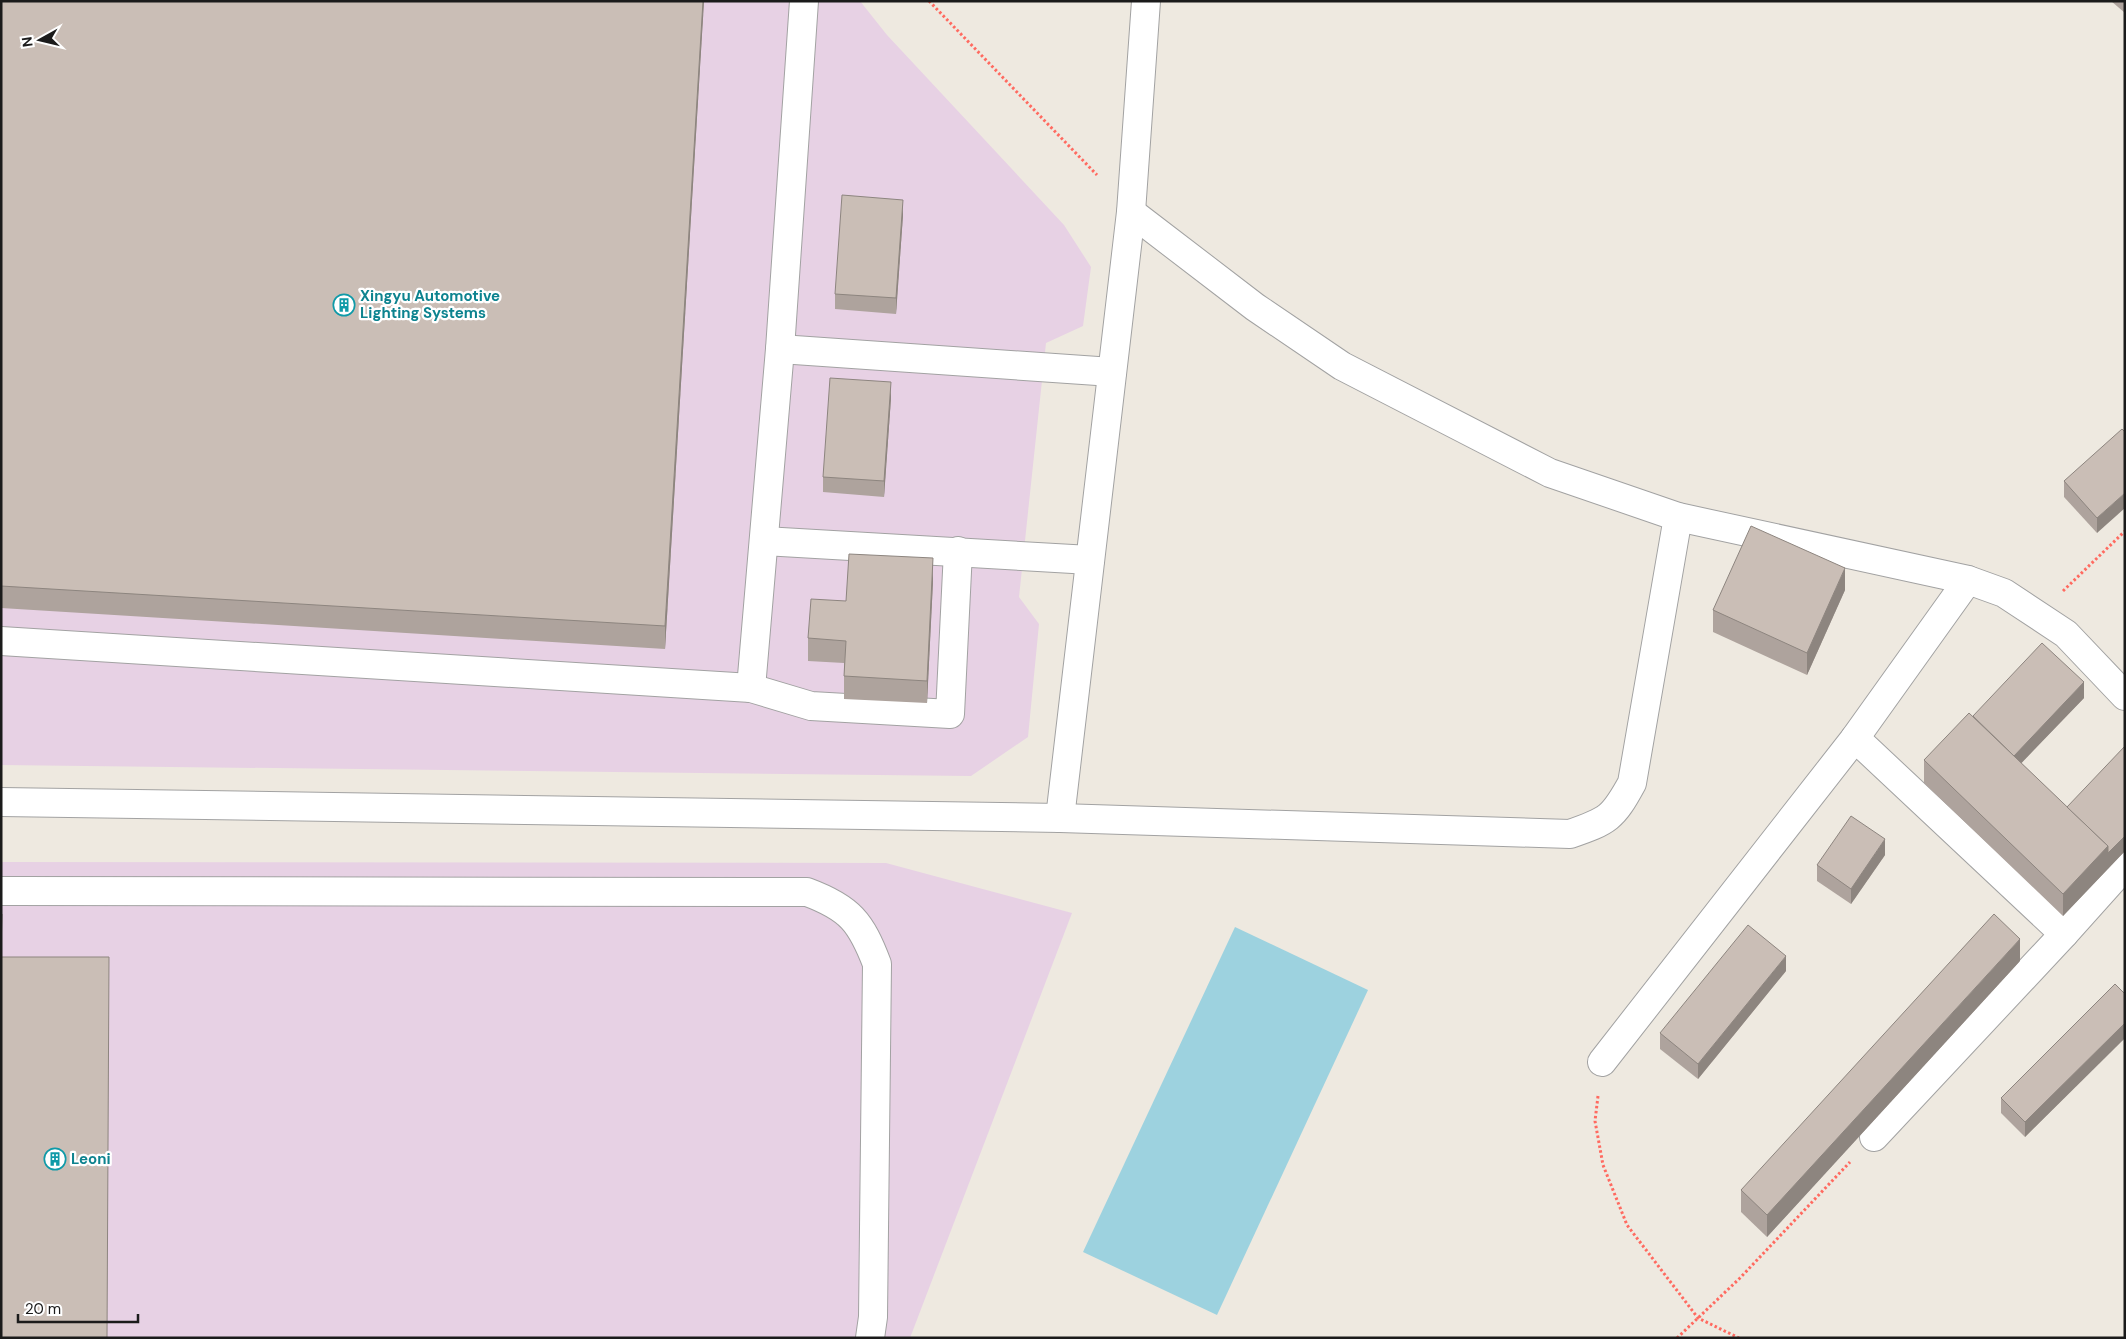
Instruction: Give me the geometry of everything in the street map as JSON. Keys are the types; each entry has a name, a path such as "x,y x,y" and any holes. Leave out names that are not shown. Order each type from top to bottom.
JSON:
{"street":[{"path":"751,688 780,349 804,1"},
{"path":"1060,818 1131,212 1146,1"},
{"path":"1131,212 1255,307 1342,366 1550,473 1678,517 1968,580 2004,592 2066,634 2125,696"},
{"path":"780,349 1112,372"},
{"path":"1,802 1060,818 1570,834 1598,825 1618,809 1632,783 1678,517"},
{"path":"764,540 1090,560"},
{"path":"1,641 751,688 811,706 950,714 958,551"},
{"path":"1602,1062 1855,738 1968,580"},
{"path":"1855,738 2064,934"},
{"path":"1874,1137 2125,866"},
{"path":"1,890 807,892 830,900 852,916 867,940 877,964 873,1317 870,1338"}],"path":[{"path":"929,1 1060,135 1131,212"},
{"path":"2038,616 2125,531"},
{"path":"1602,1062 1595,1121 1603,1165 1627,1225 1698,1318 1739,1338"},
{"path":"1677,1338 1740,1278 1874,1137"}],"shaded area":[{"path":"1,1 860,1 887,35 1064,225 1091,267 1083,326 1046,343 1019,597 1039,624 1028,737 971,776 1,765"},
{"path":"1,862 886,863 1072,913 910,1338 1,1338"}],"water":[{"path":"1235,927 1368,990 1217,1315 1083,1252"}],"building":[{"name":"Xingyu Automotive Lighting Systems","path":"1,1 703,1 665,626 1,586"},
{"path":"842,195 903,200 896,298 835,294"},
{"path":"830,378 891,382 884,481 823,477"},
{"path":"2122,429 2125,432 2125,493 2097,518 2064,481"},
{"path":"1751,526 1845,568 1807,653 1713,610"},
{"path":"849,554 933,558 927,681 844,676 846,641 808,638 811,599 846,601"},
{"path":"2042,643 2084,682 2014,756 1973,716"},
{"path":"1969,713 2108,846 2063,894 1924,760"},
{"path":"2125,746 2125,836 2108,853 2108,846 2067,807"},
{"path":"1851,816 1885,839 1851,889 1817,865"},
{"path":"1,914 2,914 1,950"},
{"path":"1994,914 2020,939 1767,1215 1741,1190"},
{"path":"1748,925 1786,956 1698,1064 1660,1033"},
{"name":"Leoni","path":"1,957 109,957 107,1338 1,1338"},
{"path":"2115,984 2125,994 2125,1023 2025,1122 2001,1098"}],"place":[{"name":"Xingyu Automotive Lighting Systems","path":"344,305"},
{"name":"Leoni","path":"55,1159"}]}
